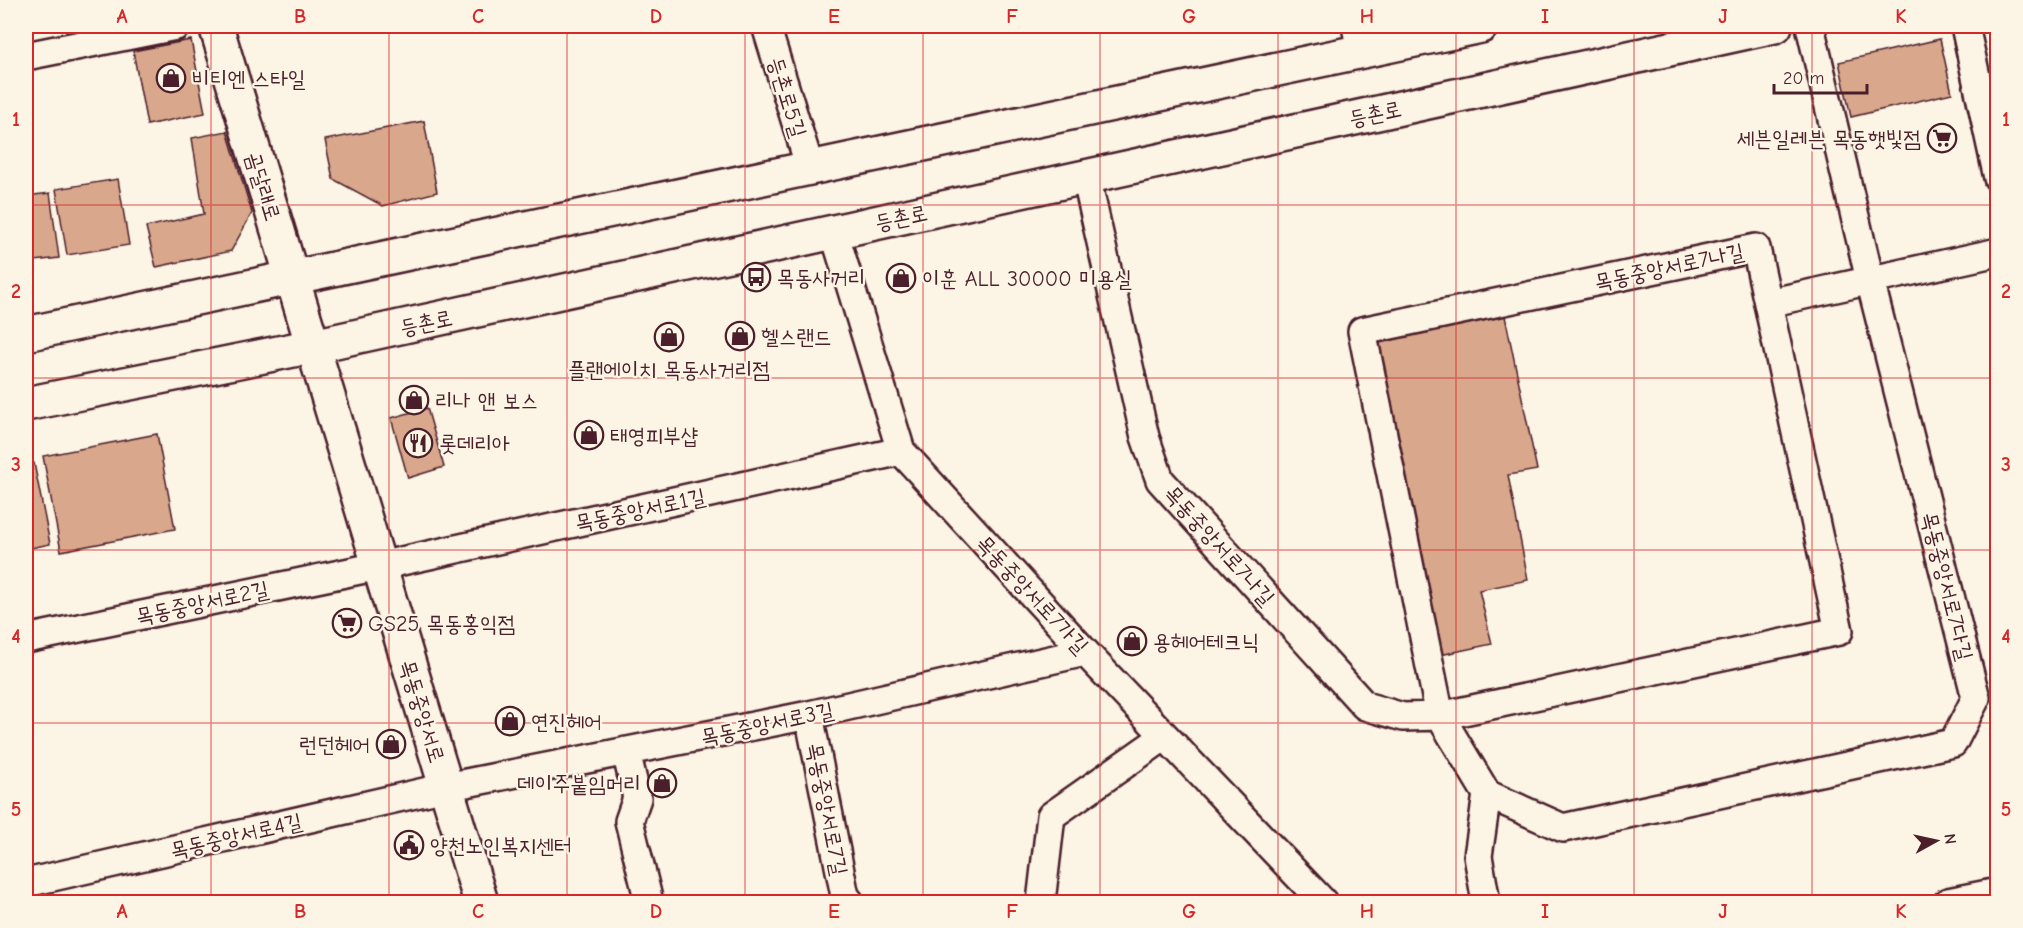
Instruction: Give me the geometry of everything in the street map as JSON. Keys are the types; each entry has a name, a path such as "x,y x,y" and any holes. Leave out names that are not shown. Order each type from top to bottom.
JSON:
{"main road":[{"name":"곰달래로","path":"216,26 313,346"},
{"path":"26,334 810,168 1359,38 1481,26"},
{"name":"등촌로","path":"26,404 313,346 1775,26"},
{"name":"목동중앙서로","path":"313,346 482,903"}],"street":[{"path":"26,56 176,26"},
{"name":"등촌로5길","path":"766,26 810,168"},
{"name":"목동중앙서로7다길","path":"1487,794 1563,828 1953,743 1976,698 1870,280 1810,26"},
{"path":"1965,26 1998,178"},
{"name":"목동중앙서로7나길","path":"1086,176 1145,437 1160,480 1365,706 1403,717 1440,716 1839,631 1756,248 1362,331 1440,716 1487,794"},
{"name":"목동중앙서로7가길","path":"834,232 902,451 1085,652 1323,903"},
{"path":"1768,303 1998,252"},
{"name":"목동중앙서로1길","path":"379,566 902,451"},
{"name":"목동중앙서로2길","path":"26,639 379,566"},
{"name":"목동중앙서로3길","path":"446,787 809,715 1085,652"},
{"name":"목동중앙서로7길","path":"809,715 846,896 850,903"},
{"path":"1041,903 1051,816 1165,736"},
{"path":"626,751 637,798 629,821 650,903"},
{"name":"목동중앙서로4길","path":"26,883 446,787"},
{"path":"1485,903 1478,856 1487,794"},
{"path":"1948,903 1998,892"}],"building":[{"path":"1940,39 1952,93 1851,117 1839,62"},
{"path":"191,40 205,113 147,125 133,51"},
{"path":"424,121 437,192 383,206 333,179 325,140"},
{"path":"227,131 252,213 231,251 156,267 146,227 204,214 192,138"},
{"path":"118,179 129,245 67,255 56,189"},
{"path":"50,193 59,258 26,262 26,196"},
{"path":"1505,316 1537,470 1508,475 1528,580 1479,590 1492,644 1440,655 1377,343"},
{"name":"롯데리아","path":"427,408 444,467 408,478 391,418"},
{"path":"157,434 175,529 61,551 43,456"},
{"path":"34,463 50,544 26,549 26,464"},
{"path":"26,605 32,630 26,632"}],"place":[{"name":"비티엔 스타일","path":"171,78"},
{"name":"세븐일레븐 목동햇빛점","path":"1942,138"},
{"name":"목동사거리","path":"756,277"},
{"name":"이훈 ALL 30000 미용실","path":"901,278"},
{"name":"헬스랜드","path":"740,336"},
{"name":"플랜에이치 목동사거리점","path":"669,337"},
{"name":"리나 앤 보스","path":"414,400"},
{"name":"태영피부샵","path":"589,435"},
{"name":"롯데리아","path":"418,443"},
{"name":"GS25 목동홍익점","path":"347,623"},
{"name":"용헤어테크닉","path":"1132,641"},
{"name":"연진헤어","path":"510,721"},
{"name":"런던헤어","path":"391,744"},
{"name":"데이주붙임머리","path":"662,783"},
{"name":"양천노인복지센터","path":"409,845"}]}
